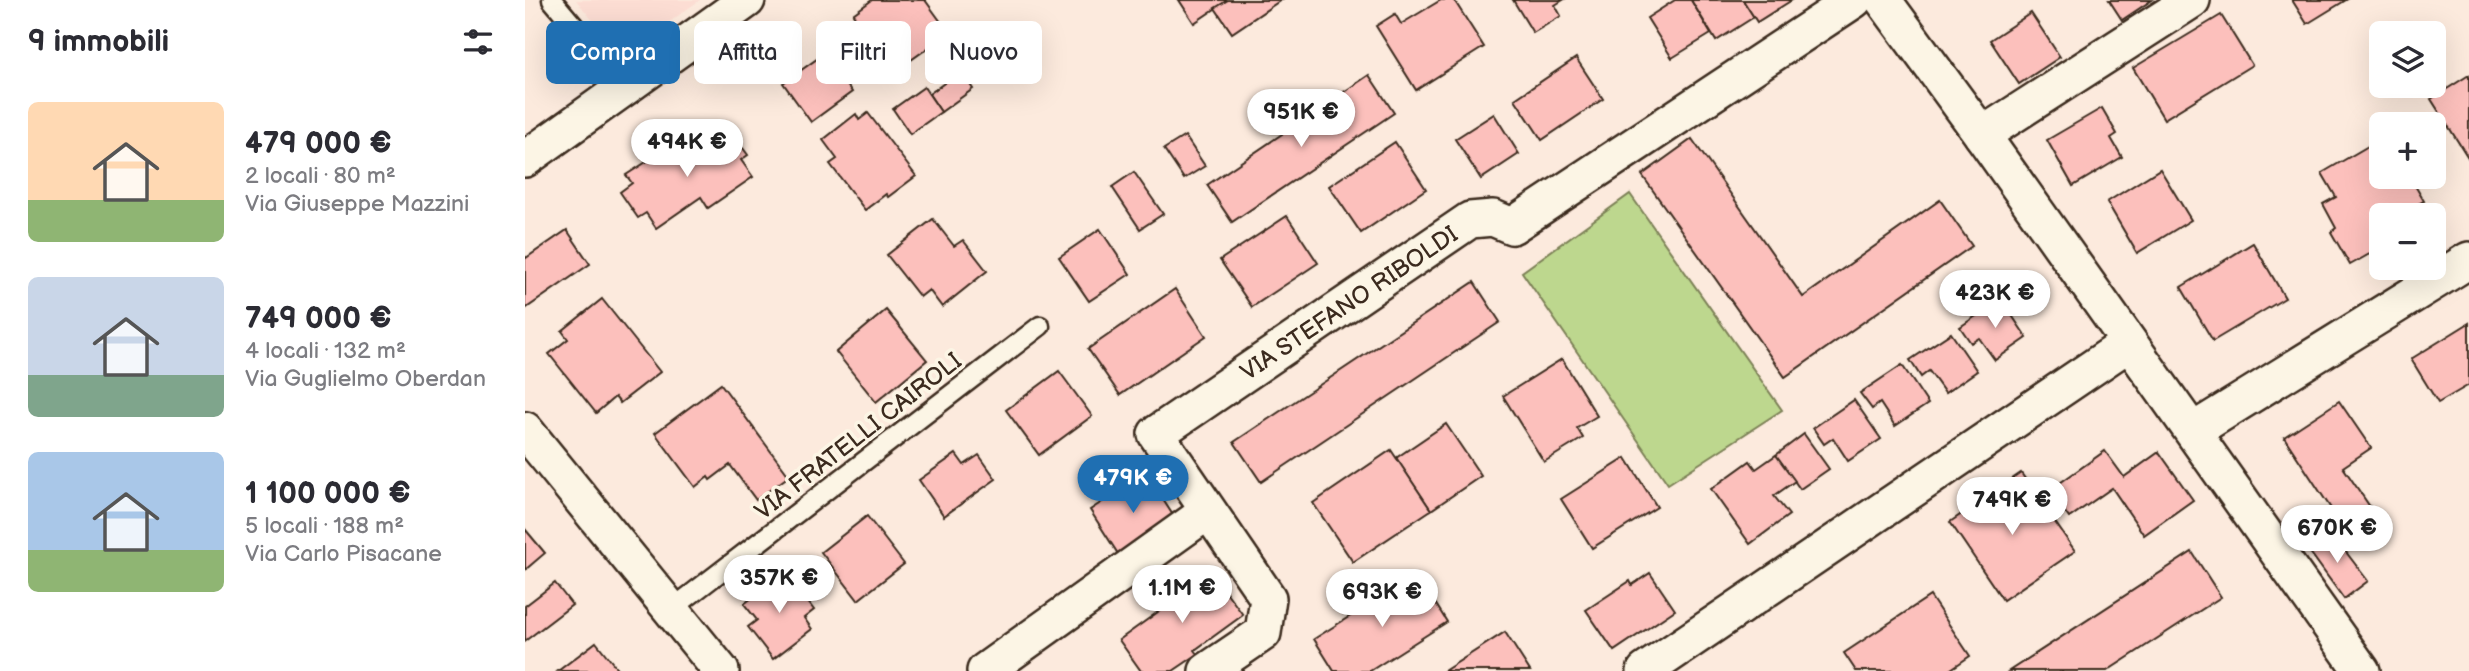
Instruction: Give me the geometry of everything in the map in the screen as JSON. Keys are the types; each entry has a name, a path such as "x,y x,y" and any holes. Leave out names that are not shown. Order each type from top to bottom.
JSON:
{"street":[{"path":"525,159 747,0"},
{"name":"VIA STEFANO RIBOLDI","path":"1207,671 1263,633 1268,598 1156,434 1470,220 1493,218 1512,226 1854,0"},
{"path":"1883,0 1982,135 2362,671"},
{"path":"1982,135 2192,0"},
{"path":"2193,431 2469,260"},
{"path":"1645,671 2129,343"},
{"path":"525,430 721,671"},
{"path":"985,671 1207,512"}],"lane":[{"path":"552,0 626,87"},
{"name":"VIA FRATELLI CAIROLI","path":"672,609 1040,326"}],"shaded area":[{"path":"576,0 700,0 671,21 593,21"}],"green space":[{"path":"1630,194 1782,410 1668,484 1522,272"}],"building":[{"path":"872,0 925,0 940,21 925,21 925,50 911,60 911,21 858,21 853,14"},
{"path":"1179,0 1228,0 1194,23"},
{"path":"1228,0 1281,0 1232,33 1215,8"},
{"path":"1441,0 1454,0 1484,47 1416,90 1376,26 1395,14 1401,24"},
{"path":"1513,0 1563,0 1555,5 1561,16 1533,33"},
{"path":"1675,0 1691,0 1711,34 1672,58 1647,18"},
{"path":"1691,0 1743,0 1754,17 1716,41"},
{"path":"1743,0 1792,0 1757,22"},
{"path":"2109,0 2152,0 2122,20"},
{"path":"2292,0 2346,0 2307,24"},
{"path":"2031,13 2060,57 2019,84 1990,40"},
{"path":"2221,15 2252,65 2164,119 2133,68"},
{"path":"1576,58 1603,99 1542,140 1515,99"},
{"path":"816,60 816,84 846,84 852,92 811,122 784,84 802,84 802,70"},
{"path":"1369,75 1394,113 1232,222 1207,185"},
{"path":"2469,75 2469,159 2446,123 2446,112 2439,112 2431,99 2446,98 2446,90"},
{"path":"943,84 970,84 973,89 941,112 929,94"},
{"path":"924,87 941,112 910,134 893,109"},
{"path":"2102,108 2117,134 2111,138 2122,157 2073,186 2047,140"},
{"path":"868,113 916,176 865,210 830,164 837,159 823,140 856,114 859,120"},
{"path":"1494,114 1519,154 1481,179 1455,139"},
{"path":"731,132 748,155 741,160 753,177 708,208 701,197 656,228 646,213 638,218 620,192 632,183 626,175 654,157 658,162 678,149 682,155 713,134 718,141"},
{"path":"1185,136 1205,166 1184,179 1164,149"},
{"path":"1692,139 1803,297 1940,200 1972,246 1785,377 1642,175"},
{"path":"1395,142 1426,189 1361,233 1329,186"},
{"path":"2369,146 2369,189 2417,189 2424,201 2369,203 2369,254 2350,265 2331,232 2336,228 2323,204 2336,197 2322,173"},
{"path":"2160,169 2191,220 2137,253 2107,202"},
{"path":"1134,172 1163,214 1140,229 1112,187"},
{"path":"1287,216 1318,263 1252,307 1220,260"},
{"path":"933,219 954,246 963,240 987,271 942,307 929,290 920,297 887,255"},
{"path":"1100,229 1130,274 1089,301 1059,257"},
{"path":"567,230 590,264 525,309 525,256 526,258"},
{"path":"2253,243 2285,298 2213,341 2181,287"},
{"path":"1474,282 1500,322 1261,482 1234,442"},
{"path":"1175,289 1206,336 1120,395 1088,349"},
{"path":"602,299 660,372 620,403 615,397 596,413 549,354 568,339 562,331"},
{"path":"2001,299 2027,338 1995,360 1979,338 1971,343 1960,327"},
{"path":"886,310 927,360 876,402 836,352"},
{"path":"2469,323 2469,385 2438,403 2411,359"},
{"path":"1951,333 1977,371 1945,393 1929,371 1921,377 1910,360"},
{"path":"1562,359 1597,416 1577,428 1583,438 1544,462 1503,396"},
{"path":"1902,365 1928,404 1895,426 1880,403 1872,409 1860,393"},
{"path":"1059,371 1092,416 1039,455 1006,410"},
{"path":"721,384 789,476 756,500 730,465 695,487 655,433"},
{"path":"1854,400 1881,439 1848,461 1833,438 1824,444 1813,428"},
{"path":"2339,401 2371,448 2343,467 2379,520 2351,539 2284,437"},
{"path":"1446,424 1481,476 1431,510 1396,458"},
{"path":"1804,434 1829,469 1800,489 1776,455"},
{"path":"1391,450 1431,510 1353,562 1313,503"},
{"path":"2105,451 2124,477 2159,452 2193,500 2144,535 2112,488 2069,518 2050,490"},
{"path":"956,454 964,465 979,455 996,479 944,516 919,480"},
{"path":"1776,455 1795,481 1774,496 1789,515 1750,544 1711,489 1750,461 1756,469"},
{"path":"1626,458 1657,507 1592,548 1561,499"},
{"path":"1146,473 1176,520 1120,557 1090,510"},
{"path":"2021,473 2075,551 2003,600 1950,522"},
{"path":"867,516 904,564 858,600 821,552"},
{"path":"525,529 545,553 525,570"},
{"path":"2330,531 2368,581 2344,599 2307,548"},
{"path":"2192,552 2221,597 2107,671 2009,671"},
{"path":"1208,567 1243,615 1195,650 1198,654 1173,671 1141,671 1119,640 1162,609 1158,603"},
{"path":"785,572 814,610 804,618 812,629 773,659 748,627 757,620 744,604"},
{"path":"1650,573 1675,610 1614,651 1586,610 1630,581 1632,585"},
{"path":"1417,574 1447,622 1370,671 1334,671 1314,639"},
{"path":"555,583 572,605 525,641 525,606"},
{"path":"1930,596 1970,656 1948,671 1856,671 1844,653"},
{"path":"1505,632 1530,671 1444,671"},
{"path":"596,642 619,671 558,671"}]}
